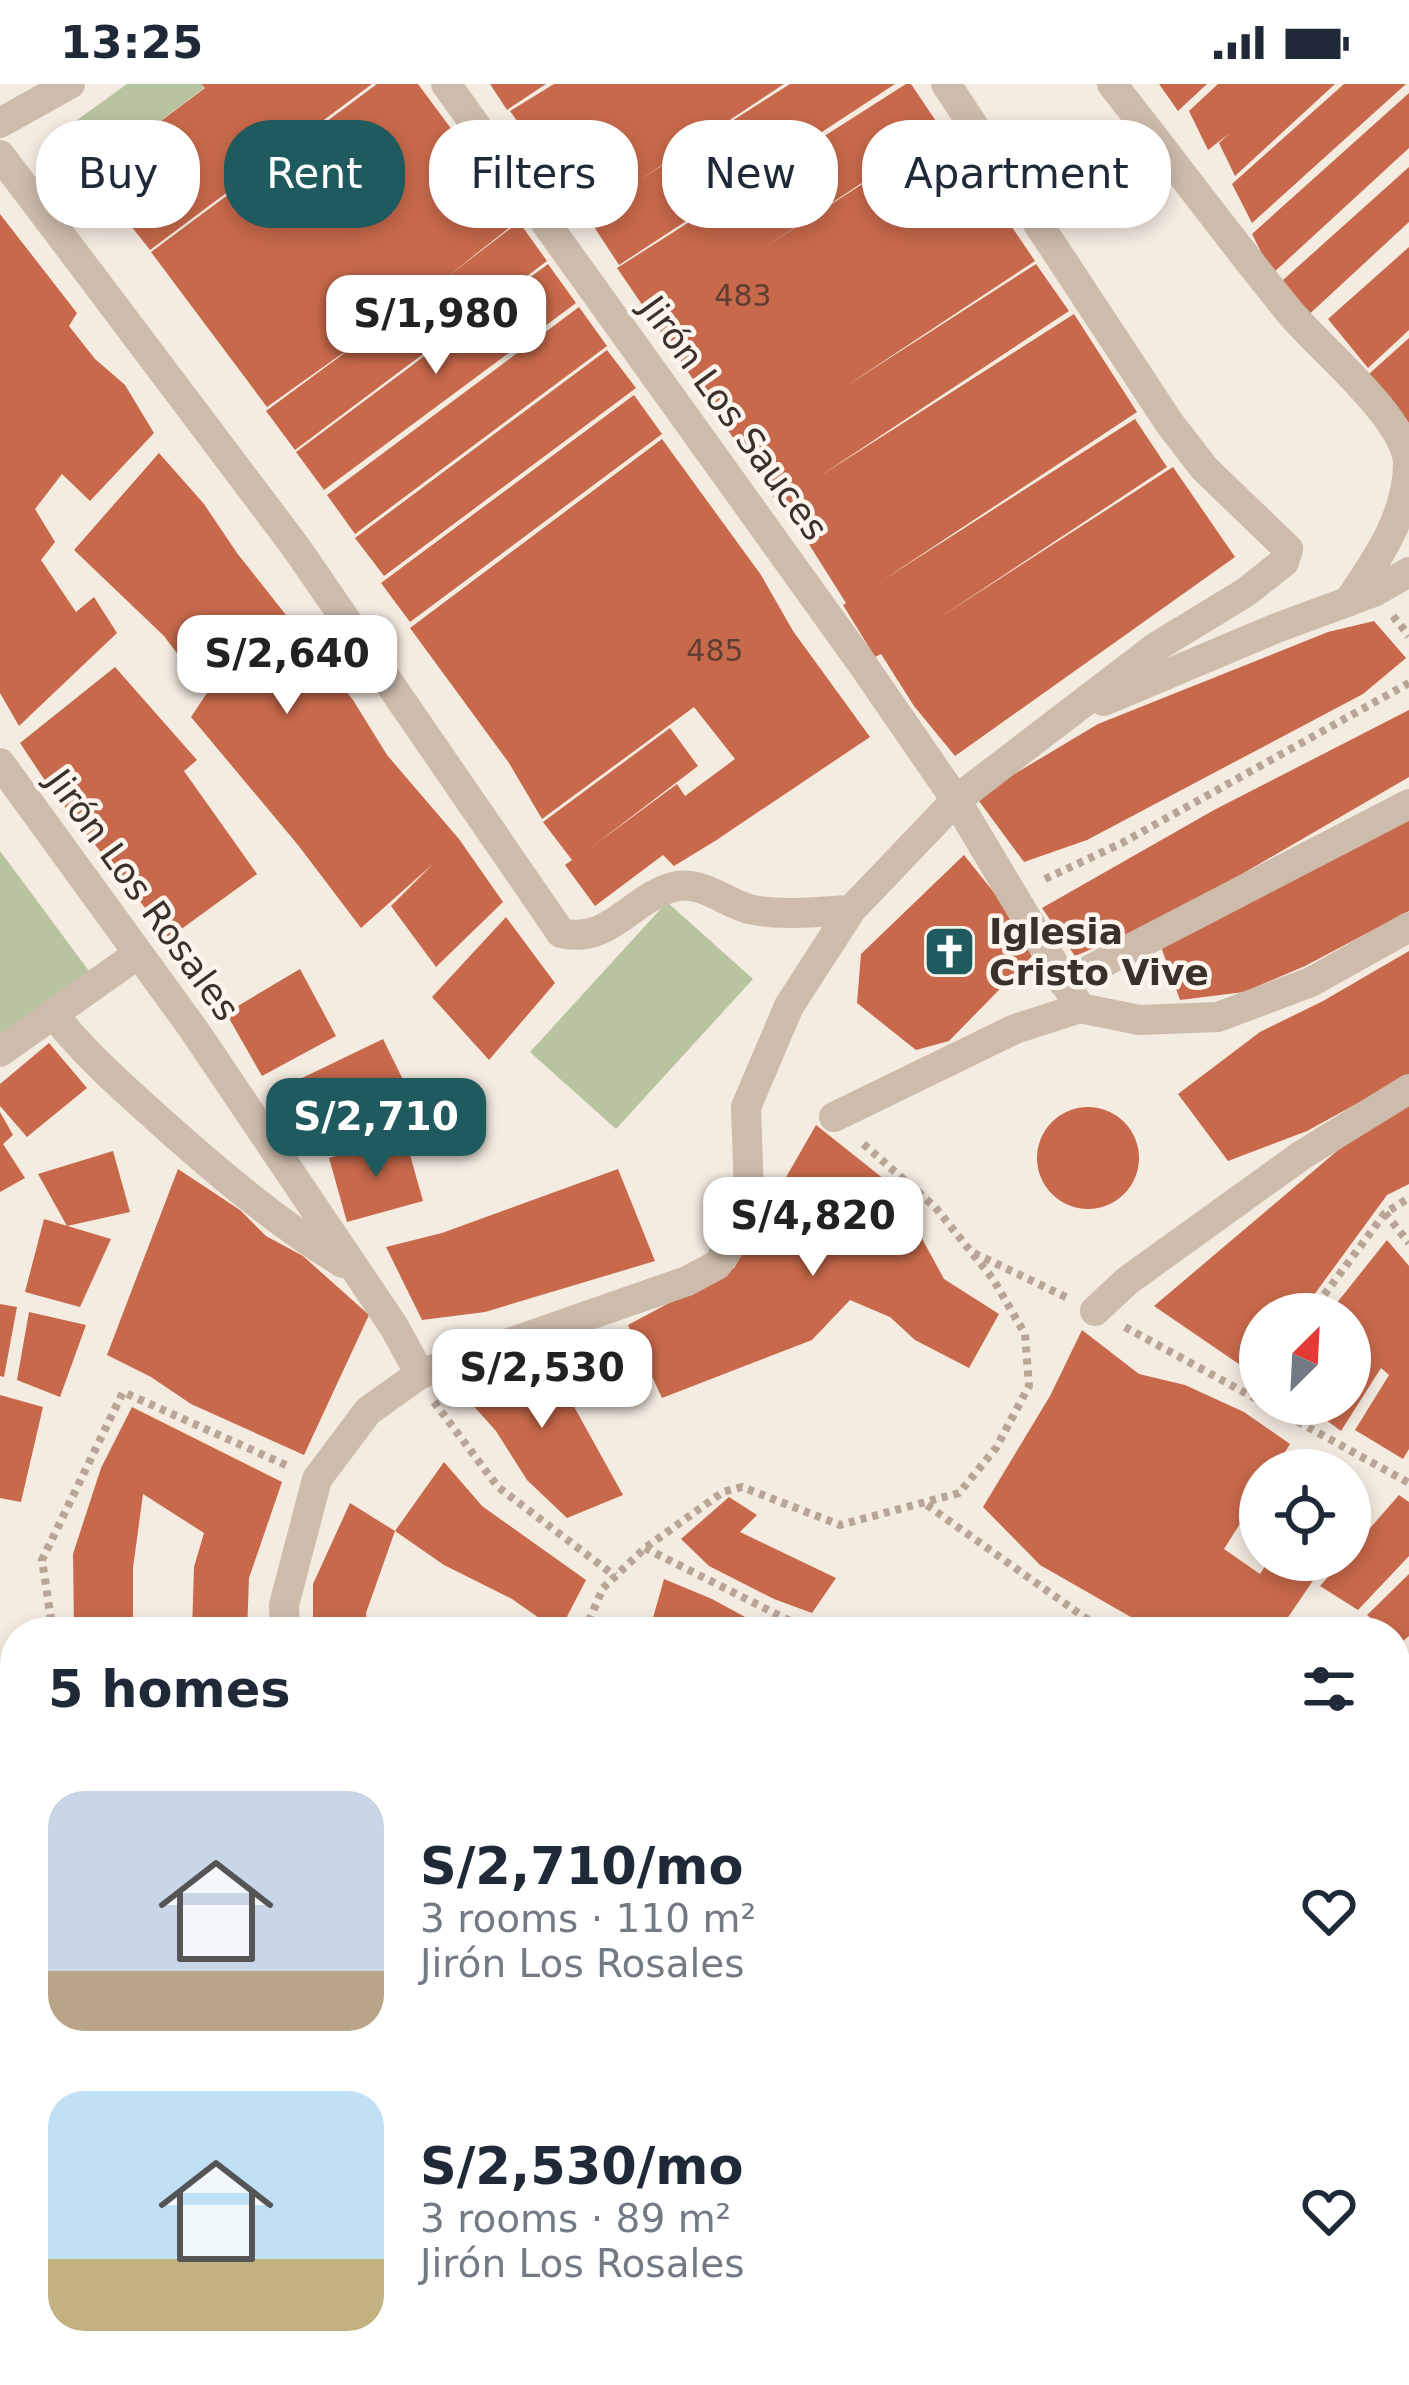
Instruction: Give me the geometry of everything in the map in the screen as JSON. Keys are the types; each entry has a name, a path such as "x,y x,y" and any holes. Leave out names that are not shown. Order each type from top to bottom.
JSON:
{"street":[{"path":"0,123 70,84"},
{"name":"Jirón Los Sauces","path":"446,84 956,800 1072,995"},
{"path":"284,1617 317,1479 368,1411 420,1374 687,1282 717,1265 737,1236 749,1195 746,1107 789,1006 851,910 956,800 1156,647 1246,592 1284,562 1288,549 1204,468 1170,424 946,84"},
{"path":"1112,84 1292,314 1385,414 1408,456 1409,495 1398,522 1348,602"},
{"path":"0,155 295,546 561,933 579,937 597,933 641,903 680,885 746,908 779,913 851,910"},
{"path":"1071,715 1348,602 1409,572"},
{"name":"Jirón Los Rosales","path":"0,763 194,1030 393,1325 420,1374"},
{"path":"834,1117 1015,1029 1409,804"},
{"path":"1072,995 1139,1020 1218,1017 1311,982 1409,927"},
{"path":"0,1052 138,954"},
{"path":"53,1015 83,1053 221,1177 307,1241 354,1269"},
{"path":"1095,1311 1126,1281 1302,1155 1409,1089"}],"path":[{"path":"1011,895 1122,843 1409,683"},
{"path":"590,1617 603,1588 615,1576 645,1548 723,1492 742,1487 840,1526 959,1493 996,1448 1029,1386 1025,1334 993,1279 935,1208 834,1117"},
{"path":"1326,1293 1385,1214 1409,1198"},
{"path":"1385,1214 1409,1243"},
{"path":"420,1374 429,1396 497,1487 615,1576"},
{"path":"51,1617 42,1560 124,1392 317,1479"},
{"path":"1304,1425 1409,1484"},
{"path":"926,1504 1084,1617"},
{"path":"645,1548 782,1617"}],"green space":[{"path":"127,84 201,84 204,88 162,120 77,120"},
{"path":"0,851 89,971 0,1035"},
{"path":"667,902 753,979 616,1129 530,1052"}],"building":[{"path":"201,84 372,84 324,120 224,120 224,195 200,213 200,120 162,120 205,88"},
{"path":"377,84 418,84 445,120 429,120 429,228 509,228 443,280 511,228 523,228 547,261 295,450 266,411 392,318 267,407 151,252 183,228 200,228 200,216 224,198 224,228 405,228 405,120 329,120"},
{"path":"490,84 546,84 507,110"},
{"path":"554,84 784,84 730,120 662,120 662,165 638,181 638,120 516,120 510,111"},
{"path":"790,84 895,84 838,121 734,120"},
{"path":"906,84 911,84 935,120 862,120 862,183 838,199 838,127"},
{"path":"1159,84 1207,84 1178,111"},
{"path":"1218,84 1335,84 1235,176 1219,143 1230,133 1208,150 1189,111"},
{"path":"1344,84 1406,84 1252,223 1232,184"},
{"path":"1409,93 1409,148 1272,274 1252,234"},
{"path":"662,166 662,228 675,228 619,265 595,228 638,228 638,181"},
{"path":"1409,167 1409,222 1303,320 1283,280"},
{"path":"862,184 862,228 1013,228 1035,261 840,390 1036,264 1069,311 817,478 1074,314 1137,412 880,582 1135,419 1167,467 936,620 1173,467 1235,557 955,756 914,706 881,654 875,657 781,500 777,502 617,268 680,228 794,228 759,251 795,228 838,228 838,200"},
{"path":"0,214 77,313 69,326 95,359 125,385 154,433 90,501 62,474 35,509 55,542 41,560 76,612 94,597 117,633 19,726 0,693"},
{"path":"133,228 179,228 150,250"},
{"path":"1409,247 1409,330 1368,368 1328,319"},
{"path":"548,264 576,303 324,490 296,452"},
{"path":"579,307 607,346 355,534 327,495"},
{"path":"1409,338 1409,423 1369,374"},
{"path":"607,350 636,388 384,576 355,538"},
{"path":"634,395 662,434 410,622 381,583"},
{"path":"662,439 870,737 674,866 663,855 595,906 565,865 572,860 543,822 670,728 698,766 589,849 677,784 685,796 735,759 694,707 542,819 509,763 410,628"},
{"path":"159,453 204,504 353,700 387,755 459,839 503,902 436,967 391,906 434,863 361,928 191,717 207,693 164,636 74,550"},
{"path":"1374,621 1406,658 1363,694 1087,840 1024,862 976,797 1098,724 1328,632"},
{"path":"115,667 197,760 184,771 257,874 169,938 20,743"},
{"path":"1409,710 1409,777 1168,917 1075,956 1042,908 1214,810"},
{"path":"1409,818 1409,911 1244,992 1180,1000 1159,941"},
{"name":"Iglesia Cristo Vive","path":"964,855 1039,949 949,1041 916,1050 857,1003 861,954"},
{"path":"506,917 555,983 489,1060 432,997"},
{"path":"1409,951 1409,1075 1307,1131 1228,1161 1178,1094 1260,1032"},
{"path":"300,969 336,1036 262,1076 226,1013"},
{"path":"383,1039 412,1098 299,1150 271,1093"},
{"path":"49,1043 87,1088 27,1137 0,1106 0,1084"},
{"path":"1409,1102 1409,1184 1387,1195 1315,1293 1239,1293 1239,1364 1154,1306 1350,1140"},
{"path":"1088,1107 1107,1111 1124,1122 1135,1139 1139,1158 1135,1177 1124,1194 1107,1205 1088,1209 1069,1205 1052,1194 1041,1177 1037,1158 1041,1139 1052,1122 1069,1111"},
{"path":"0,1112 13,1135 3,1144 25,1178 0,1192"},
{"path":"816,1125 894,1187 944,1279 999,1314 969,1368 915,1340 890,1317 850,1300 812,1340 662,1398 628,1325 734,1268"},
{"path":"405,1137 423,1201 347,1222 329,1158"},
{"path":"113,1151 130,1212 67,1226 38,1174"},
{"path":"178,1169 240,1210 266,1236 303,1256 369,1315 304,1455 191,1404 107,1355"},
{"path":"618,1169 655,1261 485,1312 422,1320 386,1247 442,1233"},
{"path":"44,1219 111,1239 80,1307 25,1292"},
{"path":"1387,1240 1409,1266 1409,1449 1403,1459 1355,1430 1358,1425 1371,1425 1371,1404 1389,1375 1381,1368 1371,1384 1371,1293 1345,1293"},
{"path":"0,1304 17,1307 4,1377 0,1376"},
{"path":"29,1312 86,1325 60,1397 17,1380"},
{"path":"1082,1330 1139,1374 1185,1385 1239,1410 1239,1425 1263,1425 1290,1444 1287,1449 1239,1449 1239,1525 1224,1549 1239,1559 1239,1581 1313,1581 1288,1617 1131,1617 1040,1565 983,1507 1050,1396"},
{"path":"546,1344 562,1385 623,1495 567,1518 527,1480 496,1431 453,1383"},
{"path":"0,1395 43,1407 21,1502 0,1498"},
{"path":"132,1407 282,1482 249,1578 248,1617 192,1617 194,1567 204,1533 143,1494 133,1568 133,1617 74,1617 73,1554 101,1468"},
{"path":"444,1462 482,1506 586,1580 567,1617 538,1617 444,1565 395,1531"},
{"path":"1399,1495 1409,1502 1409,1556 1358,1610 1320,1586 1324,1581 1371,1581 1371,1527"},
{"path":"729,1497 757,1515 740,1532 836,1578 812,1613 709,1566 681,1539"},
{"path":"350,1503 395,1531 366,1617 313,1617 313,1584"},
{"path":"1409,1574 1409,1617 1367,1615"},
{"path":"664,1579 745,1617 653,1617"}],"place":[{"name":"Iglesia Cristo Vive","path":"950,952"}]}
